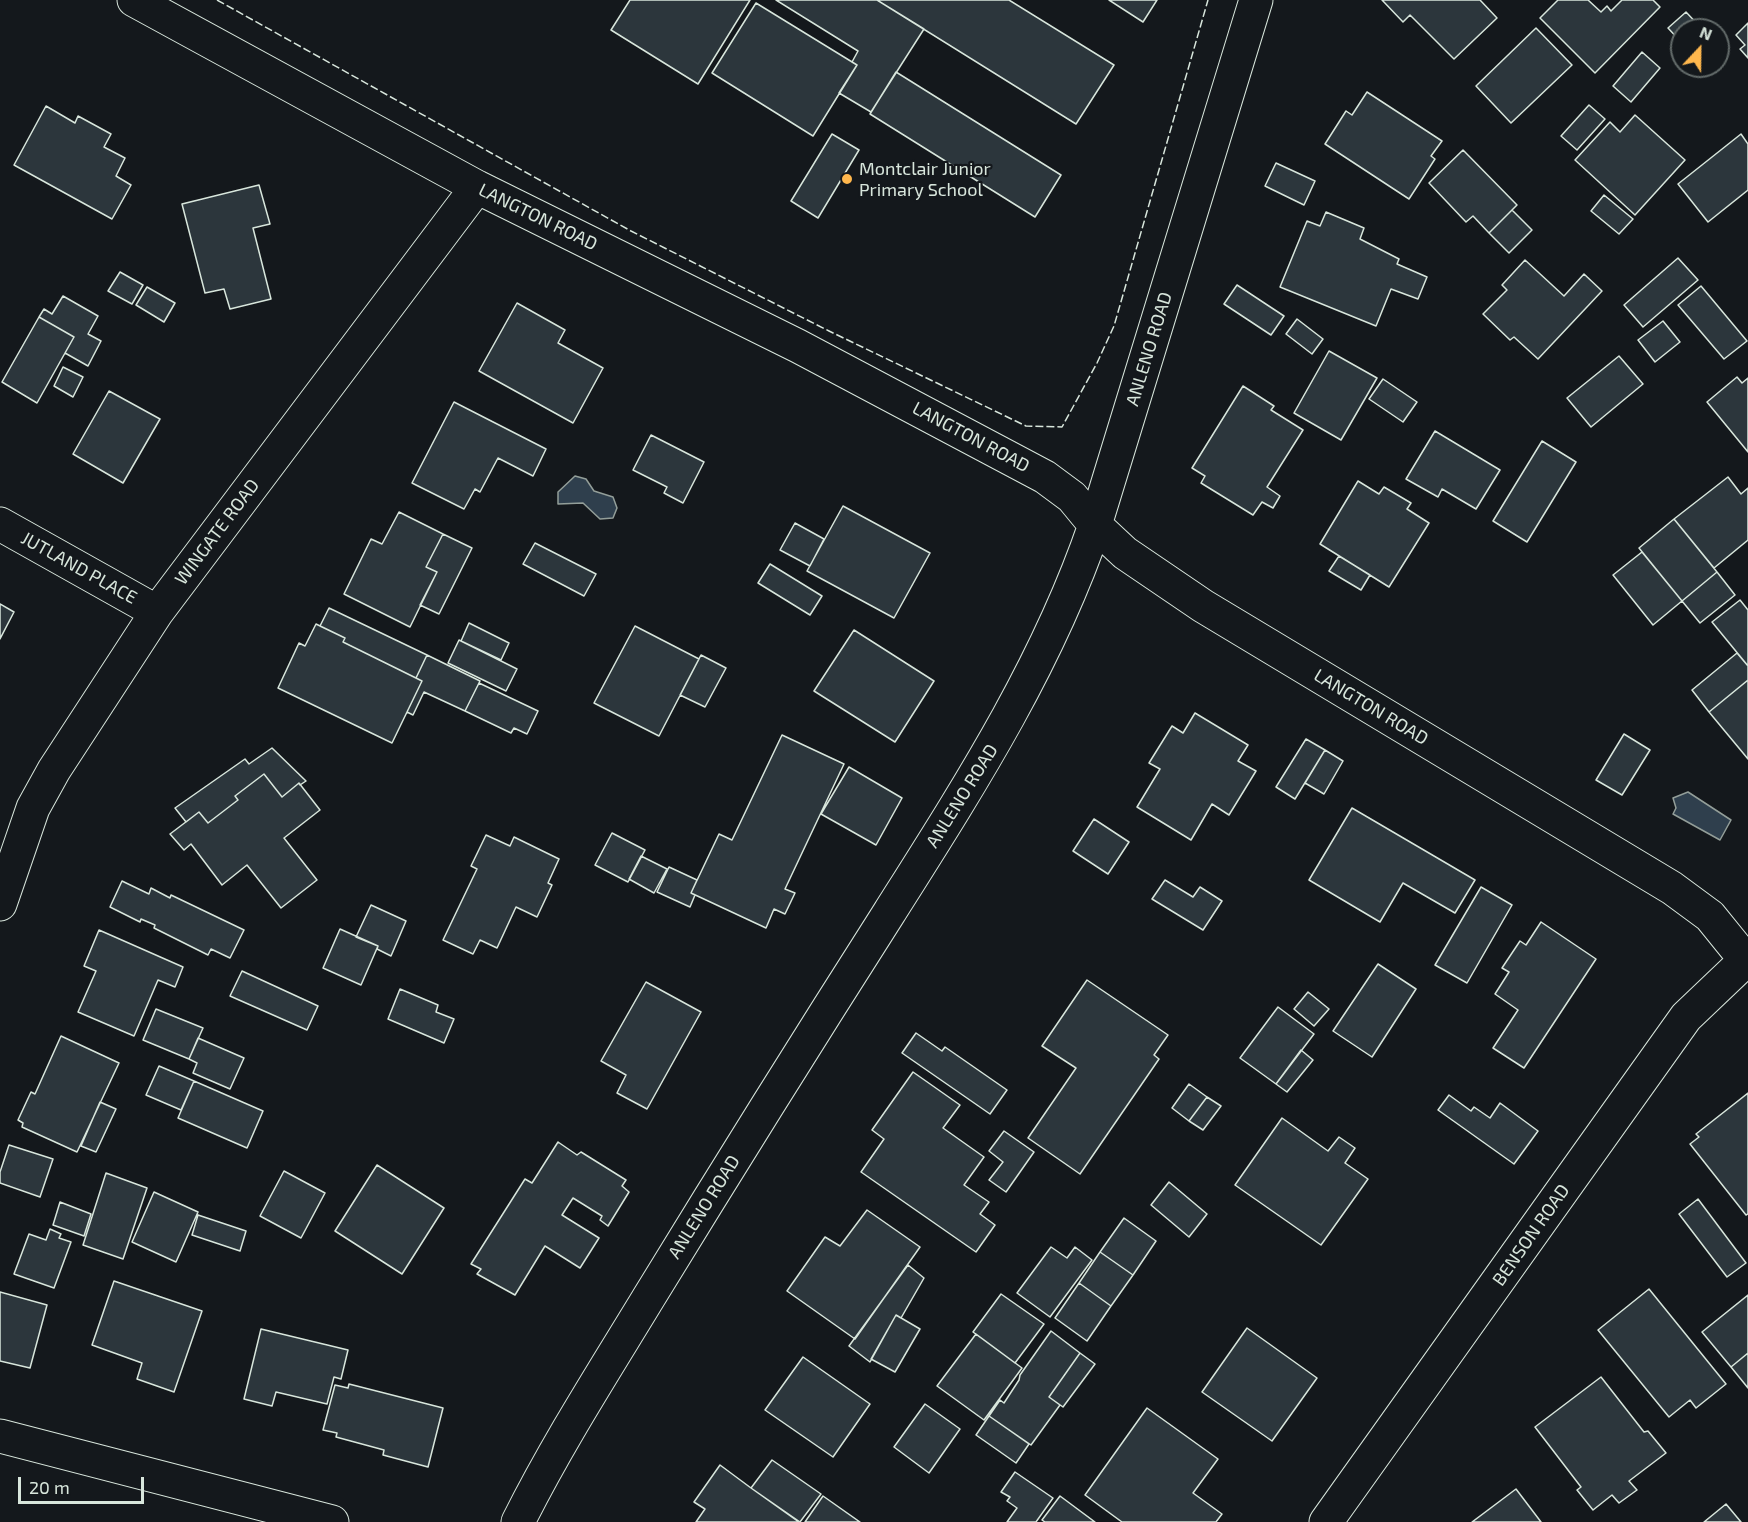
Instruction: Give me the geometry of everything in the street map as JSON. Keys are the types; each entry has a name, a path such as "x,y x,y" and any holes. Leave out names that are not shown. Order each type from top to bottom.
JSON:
{"street":[{"name":"LANGTON ROAD","path":"134,0 477,187 798,346 1045,477 1072,497 1095,525 1125,554 1203,606 1672,888 1710,916 1747,960"},
{"name":"ANLENO ROAD","path":"518,1522 546,1466 724,1174 985,760 1051,635 1075,584 1095,525 1256,0"},
{"name":"WINGATE ROAD","path":"0,904 33,808 48,780 157,612 477,187"},
{"name":"JUTLAND PLACE","path":"0,524 157,612"},
{"name":"BENSON ROAD","path":"1326,1522 1686,1017 1747,960"},
{"path":"0,1436 332,1522"}],"water":[{"path":"575,476 586,479 594,491 613,497 617,508 613,518 600,519 583,503 558,504 558,492"},
{"path":"1688,792 1731,820 1720,840 1673,814 1676,808 1673,798"}],"building":[{"path":"630,0 750,0 698,84 611,30"},
{"path":"776,0 877,0 924,29 871,112 839,93 857,65 852,62 858,51"},
{"path":"877,0 1009,0 1114,65 1076,124"},
{"path":"1109,0 1157,0 1143,22"},
{"path":"1382,0 1480,0 1497,18 1454,59 1410,15 1403,22"},
{"path":"1558,0 1588,0 1601,12 1607,6 1611,11 1622,0 1653,0 1660,7 1595,73 1540,18"},
{"path":"756,3 857,65 813,136 712,73"},
{"path":"1686,12 1692,18 1679,18"},
{"path":"1748,23 1748,58 1740,49 1745,45 1736,35"},
{"path":"1536,28 1572,65 1511,123 1476,86"},
{"path":"1642,52 1660,68 1631,102 1613,86"},
{"path":"896,72 1061,175 1035,217 870,114"},
{"path":"1367,92 1442,141 1431,156 1435,159 1409,199 1325,144 1346,111 1352,115"},
{"path":"1589,105 1605,119 1577,150 1561,136"},
{"path":"46,106 75,123 78,116 111,134 104,147 125,158 116,176 131,185 112,219 14,165"},
{"path":"1635,115 1685,160 1635,215 1575,160 1610,122 1620,132"},
{"path":"832,134 859,150 818,218 791,201"},
{"path":"1741,134 1748,144 1748,190 1708,222 1678,184"},
{"path":"1463,150 1517,205 1489,233 1473,216 1466,222 1429,183"},
{"path":"1276,163 1315,181 1304,205 1265,186"},
{"path":"259,185 270,224 253,228 271,299 230,309 224,289 205,293 182,204"},
{"path":"1604,195 1633,219 1619,234 1591,211"},
{"path":"1512,210 1532,230 1509,253 1489,233"},
{"path":"1326,212 1364,228 1360,239 1399,259 1397,264 1427,277 1418,299 1391,289 1376,326 1280,287 1307,221 1320,226"},
{"path":"1678,258 1698,280 1643,327 1624,305"},
{"path":"1525,260 1564,296 1584,274 1602,291 1538,359 1514,337 1510,340 1483,314 1507,290 1502,285"},
{"path":"120,272 143,285 132,304 108,291"},
{"path":"1237,285 1284,316 1271,335 1224,304"},
{"path":"1701,286 1747,341 1724,359 1678,305"},
{"path":"147,287 175,303 164,322 136,305"},
{"path":"63,296 98,316 88,334 101,341 88,366 65,353 74,337 39,317 44,309 52,314"},
{"path":"517,303 565,330 558,343 603,368 573,423 479,371"},
{"path":"39,317 74,337 37,403 2,382"},
{"path":"1297,319 1323,339 1312,354 1286,334"},
{"path":"1663,321 1680,342 1655,362 1638,340"},
{"path":"1329,351 1377,378 1341,440 1294,413"},
{"path":"1619,356 1643,384 1591,427 1567,398"},
{"path":"63,367 83,377 73,397 54,386"},
{"path":"1737,377 1742,383 1748,378 1748,452 1707,402"},
{"path":"1383,379 1417,402 1403,422 1369,399"},
{"path":"1243,386 1274,406 1271,410 1303,430 1267,487 1280,496 1273,508 1262,502 1253,515 1201,483 1205,476 1192,468"},
{"path":"109,391 160,419 123,483 73,454"},
{"path":"454,402 546,449 533,476 498,458 480,492 475,489 464,509 412,483"},
{"path":"1435,431 1500,470 1476,509 1442,489 1438,497 1406,479"},
{"path":"651,435 704,462 683,503 664,493 667,487 633,470"},
{"path":"1542,441 1576,462 1527,542 1493,521"},
{"path":"1728,477 1741,494 1748,488 1748,540 1714,568 1674,519"},
{"path":"1358,481 1379,494 1384,487 1411,503 1407,509 1429,523 1389,587 1320,544"},
{"path":"843,506 930,553 894,618 807,571"},
{"path":"399,512 443,534 426,567 437,572 410,627 344,594 371,539 382,544"},
{"path":"1674,519 1717,572 1682,601 1639,548"},
{"path":"795,523 824,539 810,566 780,550"},
{"path":"443,534 472,548 439,614 420,605 437,572 426,567"},
{"path":"535,543 596,574 584,596 523,564"},
{"path":"1642,552 1682,601 1653,625 1613,575"},
{"path":"1339,556 1370,575 1361,590 1329,571"},
{"path":"770,564 822,596 810,615 758,583"},
{"path":"1717,572 1735,595 1700,623 1682,601"},
{"path":"1740,600 1748,610 1748,666 1712,622"},
{"path":"0,604 14,612 0,639"},
{"path":"329,608 427,655 416,678 343,642 345,638 320,626"},
{"path":"469,623 509,643 501,660 461,641"},
{"path":"316,624 345,638 343,642 422,681 392,743 278,688 299,643 305,646"},
{"path":"635,626 699,659 659,736 594,703"},
{"path":"854,630 934,681 895,742 814,691"},
{"path":"459,640 517,669 506,691 448,663"},
{"path":"1737,653 1748,666 1748,680 1709,712 1692,690"},
{"path":"427,655 480,681 465,711 424,692 413,715 407,712 422,681 416,678"},
{"path":"701,655 726,668 705,707 680,695"},
{"path":"1748,680 1748,759 1709,712"},
{"path":"479,683 538,711 527,734 514,728 511,733 465,711"},
{"path":"1195,713 1248,745 1238,761 1256,771 1229,815 1212,804 1191,840 1137,807 1160,769 1149,763 1172,726 1183,733"},
{"path":"1624,734 1650,750 1622,795 1596,780"},
{"path":"782,735 844,764 785,889 795,893 785,914 774,909 766,928 691,893 719,834 732,840"},
{"path":"1306,739 1325,750 1295,799 1276,787"},
{"path":"272,748 306,781 300,785 299,783 282,797 264,774 235,796 238,800 208,823 199,812 186,822 175,808 245,759 249,764"},
{"path":"1325,750 1343,761 1324,794 1305,783"},
{"path":"849,767 902,798 876,845 821,814"},
{"path":"264,774 282,797 299,783 320,810 284,838 317,880 281,908 247,865 222,885 191,844 184,850 170,834 199,812 208,823 238,800 235,796"},
{"path":"1352,808 1475,880 1455,913 1403,883 1380,922 1309,880"},
{"path":"1094,819 1129,842 1108,874 1073,851"},
{"path":"612,833 645,850 628,882 595,865"},
{"path":"486,835 510,846 514,837 559,859 548,883 552,885 537,917 516,907 497,948 480,940 473,954 443,940 477,869 471,866"},
{"path":"641,856 667,869 654,893 629,879"},
{"path":"669,867 697,880 691,893 695,895 690,907 657,892"},
{"path":"1165,880 1193,897 1200,887 1222,901 1203,930 1152,899"},
{"path":"122,881 149,894 151,888 170,898 171,895 244,930 230,958 211,949 208,955 154,928 155,925 141,919 140,922 110,907"},
{"path":"1481,887 1512,905 1467,983 1435,965"},
{"path":"371,905 406,921 391,956 377,949 378,946 356,937"},
{"path":"1541,922 1596,959 1524,1068 1493,1048 1518,1010 1495,994 1509,972 1502,968 1520,941 1526,945"},
{"path":"340,929 378,946 361,985 323,968"},
{"path":"99,930 183,967 175,987 158,980 134,1036 78,1012 96,971 84,966"},
{"path":"1378,964 1416,989 1372,1057 1333,1031"},
{"path":"242,971 318,1006 307,1030 230,996"},
{"path":"1087,980 1168,1035 1154,1055 1159,1059 1080,1174 1028,1138 1076,1068 1042,1046"},
{"path":"646,982 701,1012 647,1109 617,1093 626,1075 601,1061"},
{"path":"400,989 438,1005 436,1012 454,1019 444,1043 388,1019"},
{"path":"1308,992 1329,1009 1314,1026 1294,1009"},
{"path":"1278,1007 1314,1034 1276,1084 1240,1058"},
{"path":"156,1009 203,1028 189,1059 143,1040"},
{"path":"916,1033 942,1051 945,1047 1007,1090 990,1114 902,1053"},
{"path":"61,1036 119,1063 77,1152 22,1127 23,1123 18,1120 31,1092 35,1094"},
{"path":"198,1038 244,1058 230,1089 193,1073 197,1063 189,1059"},
{"path":"1301,1050 1313,1060 1287,1092 1276,1084"},
{"path":"159,1066 194,1081 181,1110 146,1095"},
{"path":"913,1072 960,1105 943,1128 984,1157 964,1185 989,1202 980,1214 995,1225 976,1252 861,1172 884,1139 872,1130"},
{"path":"194,1081 263,1111 247,1148 178,1118"},
{"path":"1189,1084 1207,1097 1189,1121 1172,1108"},
{"path":"1748,1093 1748,1214 1746,1215 1690,1144 1699,1137 1696,1134"},
{"path":"1449,1095 1471,1111 1474,1107 1490,1118 1500,1103 1538,1131 1514,1164 1438,1110"},
{"path":"1207,1097 1221,1106 1203,1130 1189,1121"},
{"path":"100,1102 116,1109 96,1152 81,1146"},
{"path":"1282,1118 1328,1151 1339,1137 1355,1148 1345,1163 1368,1179 1321,1245 1235,1185"},
{"path":"1004,1131 1034,1152 1006,1192 989,1180 1003,1162 989,1151"},
{"path":"558,1142 577,1155 581,1152 626,1180 622,1186 629,1192 608,1226 600,1220 602,1216 573,1198 562,1215 599,1238 580,1268 545,1246 515,1295 477,1274 481,1269 471,1264 525,1179 532,1183"},
{"path":"9,1145 53,1159 40,1197 0,1183 0,1172"},
{"path":"377,1165 444,1208 402,1274 335,1231"},
{"path":"284,1171 325,1193 301,1238 260,1216"},
{"path":"106,1173 147,1188 123,1259 83,1245"},
{"path":"1169,1182 1207,1214 1189,1237 1151,1205"},
{"path":"154,1192 198,1212 176,1262 132,1242"},
{"path":"1698,1199 1746,1263 1727,1277 1679,1214"},
{"path":"60,1202 91,1214 84,1236 53,1225"},
{"path":"867,1210 920,1247 855,1339 787,1291 825,1237 840,1246"},
{"path":"198,1215 246,1231 240,1251 192,1235"},
{"path":"1124,1218 1156,1241 1133,1275 1100,1252"},
{"path":"50,1229 61,1234 59,1238 71,1242 54,1288 14,1274 29,1234 46,1240"},
{"path":"1051,1247 1067,1258 1075,1247 1092,1260 1050,1317 1017,1293"},
{"path":"1100,1252 1133,1275 1111,1306 1079,1283"},
{"path":"908,1265 924,1278 901,1318 896,1315 870,1362 849,1346"},
{"path":"114,1281 202,1311 174,1392 137,1379 142,1363 92,1345"},
{"path":"1079,1283 1111,1306 1087,1341 1055,1318"},
{"path":"1649,1289 1726,1384 1696,1408 1690,1400 1669,1417 1598,1330"},
{"path":"0,1292 47,1305 30,1368 0,1361"},
{"path":"1001,1294 1044,1324 1015,1363 973,1332"},
{"path":"1748,1295 1748,1353 1731,1367 1702,1332"},
{"path":"896,1315 920,1329 895,1372 871,1359"},
{"path":"1247,1328 1317,1378 1272,1441 1202,1392"},
{"path":"261,1329 348,1350 341,1379 334,1377 327,1404 276,1392 272,1406 244,1399"},
{"path":"1051,1331 1080,1353 1049,1397 1060,1405 1031,1445 989,1416 1000,1400 1004,1403 1020,1375"},
{"path":"976,1334 1022,1368 984,1420 937,1386"},
{"path":"1080,1353 1095,1364 1063,1407 1049,1397"},
{"path":"1748,1353 1748,1388 1731,1367"},
{"path":"803,1357 870,1404 833,1457 765,1410"},
{"path":"1601,1377 1644,1432 1648,1431 1666,1453 1629,1481 1637,1490 1619,1503 1612,1495 1593,1510 1577,1490 1581,1487 1535,1427"},
{"path":"349,1384 443,1408 428,1467 383,1455 384,1450 336,1437 337,1433 323,1430 335,1385 348,1388"},
{"path":"925,1404 960,1429 929,1473 894,1447"},
{"path":"1147,1408 1218,1459 1193,1493 1222,1514 1216,1522 1122,1522 1085,1495"},
{"path":"989,1416 1029,1444 1016,1463 976,1435"},
{"path":"772,1460 821,1494 800,1522 751,1488"},
{"path":"720,1465 799,1522 696,1522 705,1509 694,1502"},
{"path":"1015,1472 1053,1498 1036,1522 1007,1522 1017,1508 1007,1501 1010,1497 1001,1492"},
{"path":"1516,1489 1541,1522 1472,1522"},
{"path":"823,1496 860,1522 805,1522"},
{"path":"1060,1496 1095,1522 1045,1522 1042,1520"},
{"path":"1726,1504 1741,1522 1704,1522"}],"fence":[{"path":"217,0 631,231 829,331 1026,426 1062,427 1097,363 1114,326 1208,0"}],"place":[{"name":"Montclair Junior Primary School","path":"847,179"}]}
